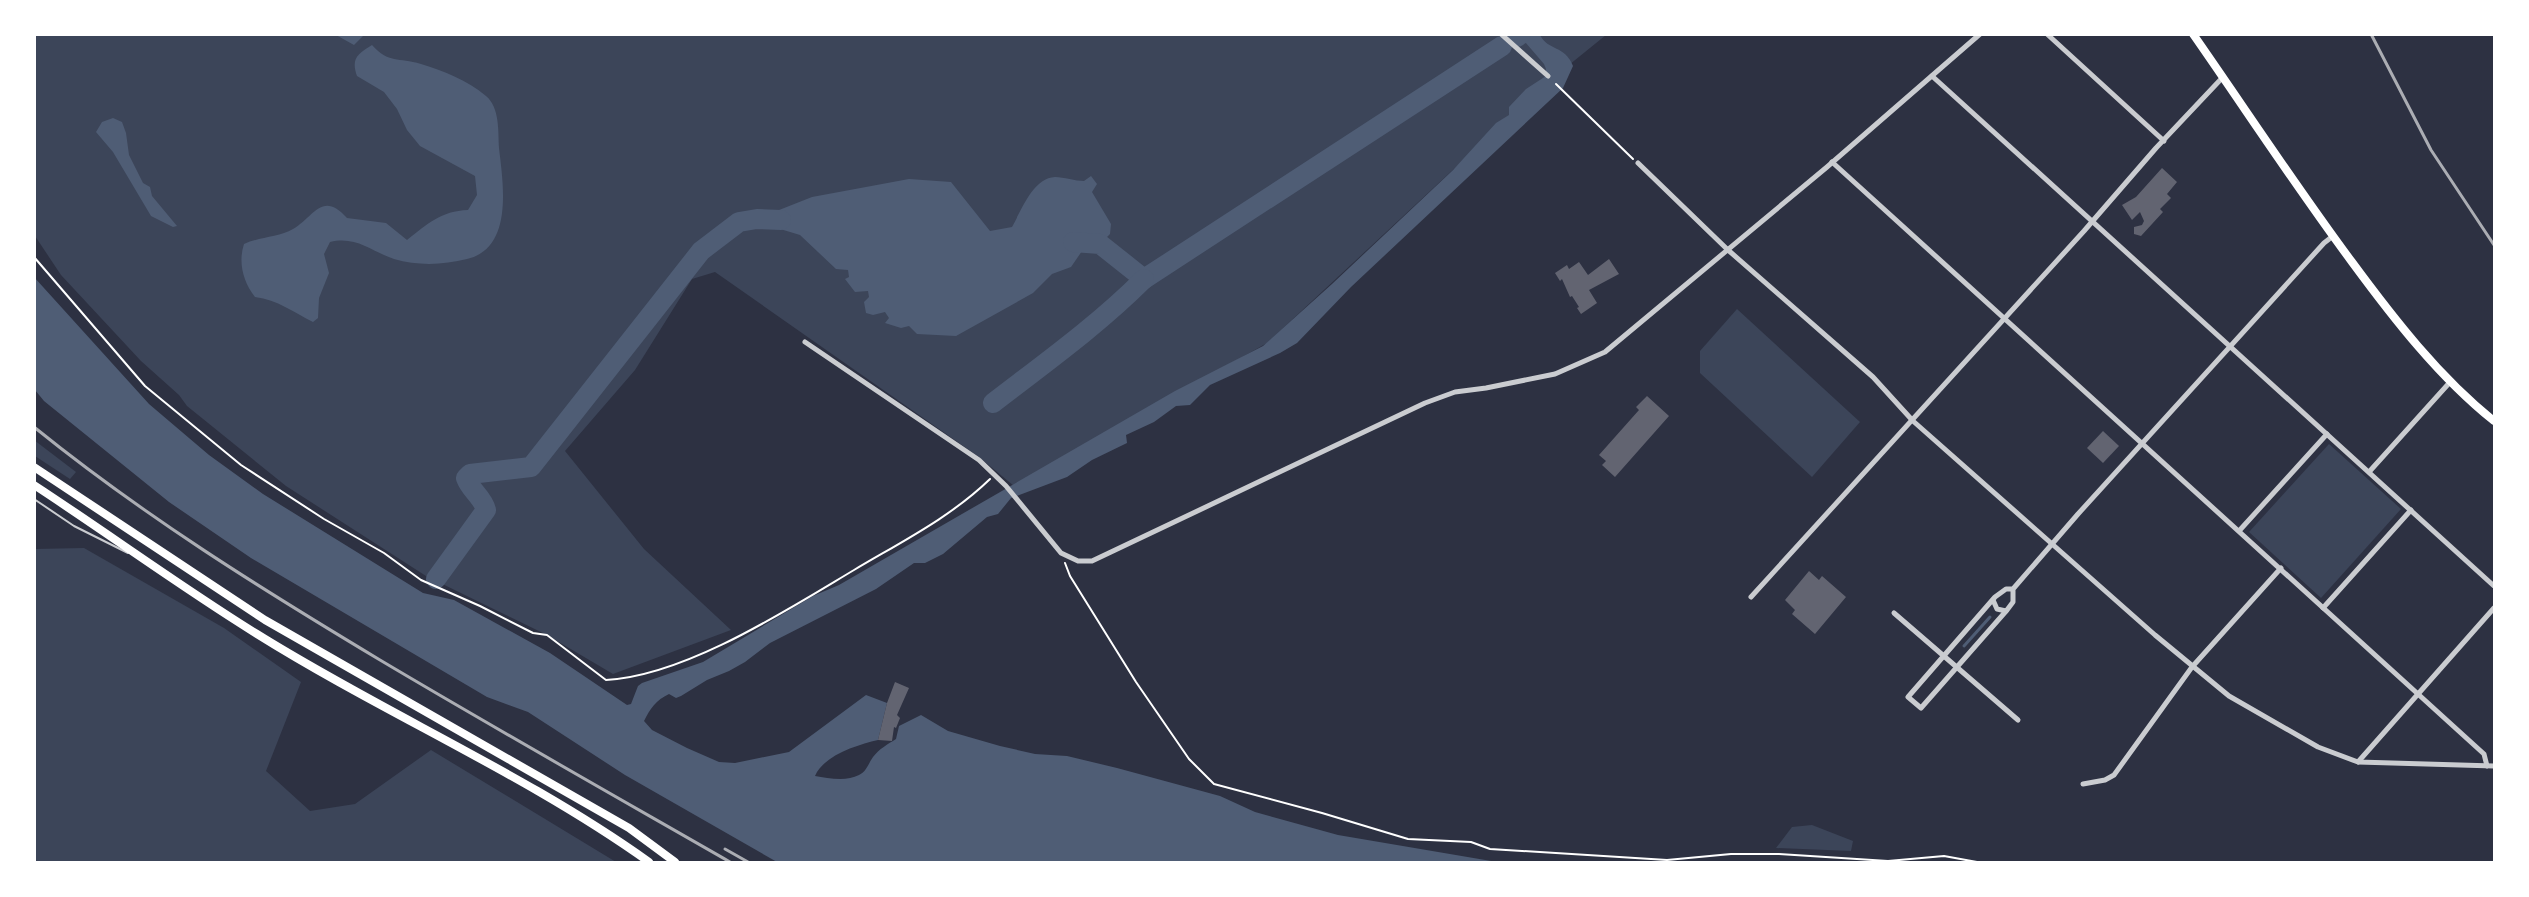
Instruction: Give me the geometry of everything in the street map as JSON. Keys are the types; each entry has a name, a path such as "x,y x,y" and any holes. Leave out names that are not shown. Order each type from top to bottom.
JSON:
{"main road":[{"path":"2193,34 2333,236 2407,334 2451,381 2494,421"},
{"path":"34,467 265,620 629,828 675,862"},
{"path":"34,485 258,634 494,767 617,839 649,862"}],"street":[{"path":"1502,34 1548,76"},
{"path":"805,342 979,460 1006,486 1060,553 1078,561 1092,561 1425,403 1455,392 1555,374 1605,352 1833,162 1980,34"},
{"path":"2047,34 2161,143"},
{"path":"1932,76 2494,586"},
{"path":"1751,597 2223,77"},
{"path":"1833,162 2484,754 2487,766"},
{"path":"1638,163 1728,250 1873,377 1913,420 2052,544 2229,696 2318,747 2358,762 2494,766"},
{"path":"2013,589 2006,589 1994,598 1908,697 1921,708 2007,610 2013,602 2013,589 2052,544 2230,346 2333,236"},
{"path":"2368,472 2451,381"},
{"path":"2239,531 2327,434"},
{"path":"2323,608 2411,510"},
{"path":"2083,784 2105,780 2114,775 2192,666 2281,568"},
{"path":"1994,598 1994,605 1997,609 2001,612 2007,610"},
{"path":"2358,762 2494,608"},
{"path":"1893,613 2018,720"}],"lane":[{"path":"34,499 74,526 104,542 125,553 137,553"}],"path":[{"path":"1556,84 1638,163"},
{"path":"34,257 145,386 241,465 324,519 384,553 421,580 533,633 547,635 606,680 672,666 746,633 926,528 973,495 995,474"},
{"path":"1060,553 1070,576 1136,682 1189,759 1214,783 1408,839 1471,842 1490,849 1667,860 1731,854 1779,854 1888,861 1944,856 1977,862"}],"shaded area":[{"path":"34,35 1606,35 1543,86 1267,343 1014,486 979,457 715,272 692,279 635,370 565,451 644,549 731,630 613,674 547,635 426,576 286,486 187,406 179,395 141,361 61,275 35,236"},
{"path":"336,35 364,35 354,45"},
{"path":"1519,35 1540,35 1547,44 1570,59 1573,66 1563,88 1351,287 1297,343 1210,385 1190,405 1176,406 1154,422 1126,435 1127,443 1092,460 1067,477 1011,498 998,514 987,517 943,554 925,563 914,563 876,589 770,643 745,662 707,680 681,696 676,698 669,694 664,696 654,705 644,721 652,730 687,748 719,762 735,763 789,752 866,695 887,703 878,740 851,748 833,757 819,769 815,776 843,779 859,775 878,752 896,739 899,726 921,715 948,731 1000,746 1035,754 1067,756 1117,768 1220,796 1255,812 1338,835 1497,862 777,862 625,775 528,712 487,697 251,558 169,502 44,401 35,390 34,277 149,404 209,455 263,494 423,593 454,600 550,653 627,705 631,704 638,686 642,683 703,662 813,596 839,585 1175,391 1263,346 1453,170 1496,123 1509,115 1509,107 1526,89 1546,76 1544,64"},
{"path":"372,45 389,58 421,64 455,77 479,90 491,101 497,120 502,179 502,213 499,228 492,242 482,253 449,263 421,264 403,261 356,243 330,242 324,254 329,273 319,298 318,318 313,322 278,304 255,297 247,285 243,272 244,244 287,232 318,208 324,206 331,206 347,218 386,223 407,240 442,216 468,210 477,195 475,176 420,146 407,130 397,109 384,92 357,76 355,61 362,51"},
{"path":"113,118 122,122 129,155 143,183 150,187 152,196 177,226 173,227 151,216 113,152 96,132 102,122"},
{"path":"1091,176 1097,184 1092,192 1111,224 1110,234 1100,244 1082,251 1071,267 1052,274 1033,293 956,336 917,334 909,326 901,328 885,323 889,318 885,312 873,315 866,313 864,302 869,297 868,291 855,292 845,279 849,277 848,270 836,269 800,235 760,223 756,219 812,197 909,179 951,182 990,231 1012,227 1034,189 1047,179 1058,177 1084,181"},
{"path":"1737,309 1860,422 1812,477 1700,373 1700,351"},
{"path":"34,440 76,472 70,479 35,456"},
{"path":"2329,444 2401,509 2321,598 2249,532"},
{"path":"84,548 224,628 301,682 266,771 310,811 355,804 431,750 616,862 35,862 35,549"},
{"path":"1812,825 1853,841 1851,851 1776,848 1792,827"}],"building":[{"path":"2162,168 2177,182 2167,194 2171,198 2160,209 2163,212 2141,236 2134,234 2134,227 2142,225 2144,221 2140,212 2132,220 2122,205 2136,197"},
{"path":"1609,259 1619,274 1589,290 1597,303 1581,314 1562,279 1560,281 1555,273 1567,265 1569,269 1579,262 1588,275"},
{"path":"1647,396 1669,416 1615,477 1602,465 1606,461 1599,455 1639,410 1636,407"},
{"path":"2103,431 2119,446 2103,463 2087,448"},
{"path":"1809,571 1819,580 1822,576 1846,597 1815,634 1792,614 1795,610 1785,600"},
{"path":"895,682 909,688 897,715 900,718 896,728 894,727 892,741 878,740 887,703"}],"waterway":[{"path":"1517,37 1521,34"},
{"path":"1073,242 1100,244 1144,279 1502,46"},
{"path":"436,579 486,510 466,478 470,474 531,467 701,251 739,222 757,219 781,220"},
{"path":"993,403 1090,328 1144,279"},
{"path":"1964,646 1990,617"}],"railway":[{"path":"2371,34 2431,150 2494,245"},
{"path":"34,427 160,521 291,606 467,711 730,862"},
{"path":"725,849 748,862"}]}
